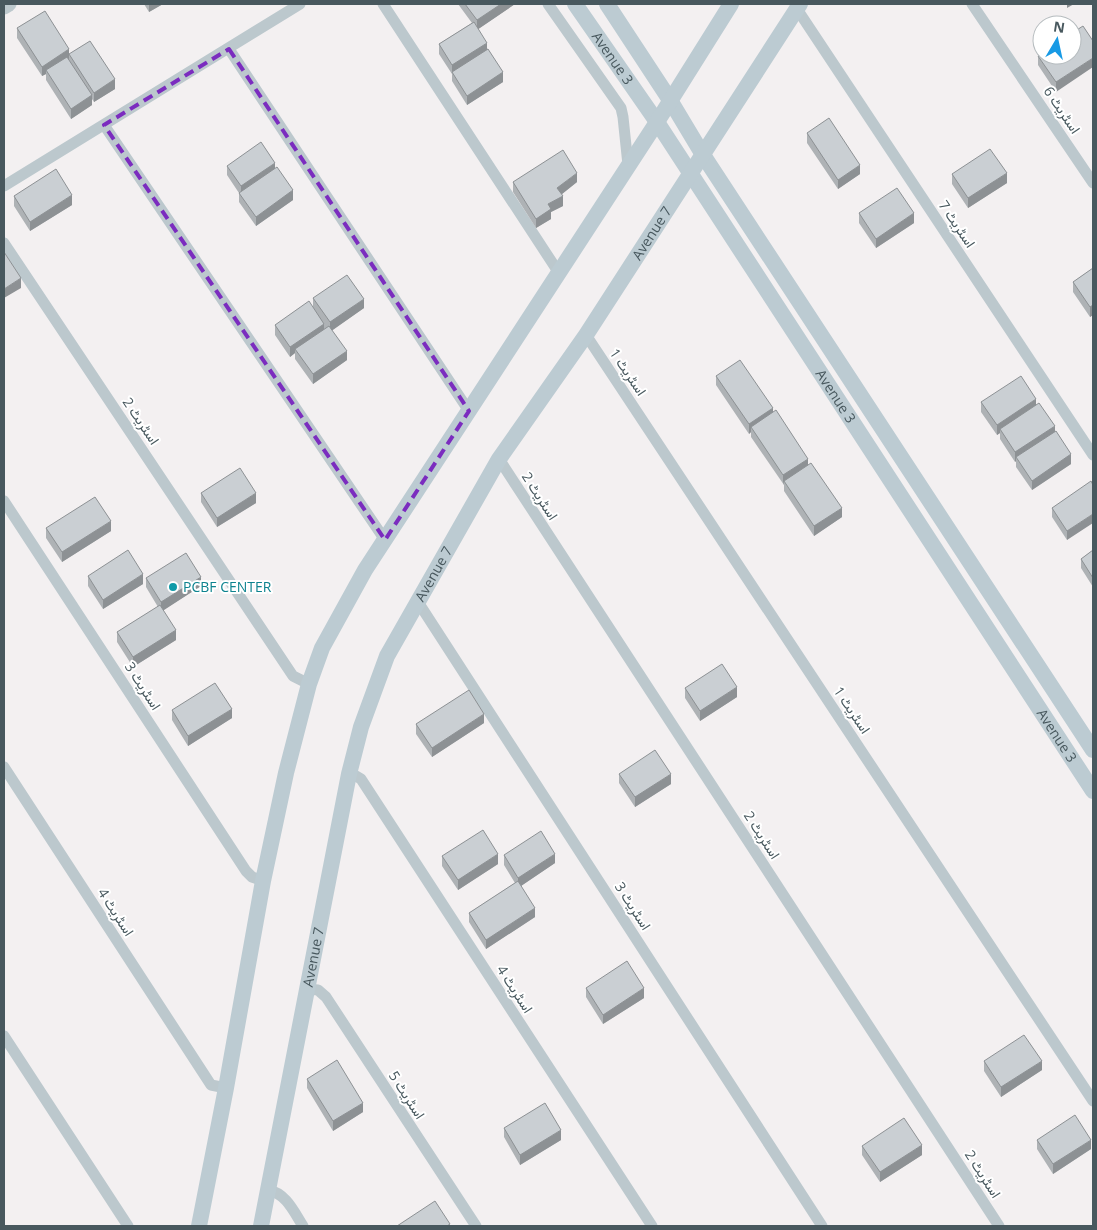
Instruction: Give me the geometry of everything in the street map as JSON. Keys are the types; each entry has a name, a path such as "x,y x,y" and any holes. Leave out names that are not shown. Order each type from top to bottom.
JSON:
{"main road":[{"name":"Avenue 3","path":"575,4 656,122 1093,792"},
{"name":"Avenue 3","path":"607,4 670,100 703,155 1093,750"},
{"path":"199,1226 263,881 286,773 309,684 322,648 352,591 732,4"},
{"name":"Avenue 7","path":"261,1226 349,774 361,727 387,656 499,460 586,335 658,226 689,173 703,155 798,6"}],"street":[{"path":"4,7 9,4"},
{"path":"4,186 300,4"},
{"path":"383,4 559,272"},
{"path":"548,4 620,108 623,117 628,166"},
{"name":"اسٹریٹ 6","path":"972,4 1093,183"},
{"name":"اسٹریٹ 7","path":"798,6 1093,454"},
{"path":"228,48 469,411"},
{"path":"598,76 617,65"},
{"path":"104,124 385,540"},
{"name":"اسٹریٹ 2","path":"4,243 293,676 309,684"},
{"name":"اسٹریٹ 1","path":"586,335 1093,1101"},
{"name":"اسٹریٹ 2","path":"499,460 1000,1226"},
{"name":"اسٹریٹ 3","path":"4,501 246,871 252,877 263,881"},
{"name":"اسٹریٹ 3","path":"418,602 822,1226"},
{"name":"اسٹریٹ 4","path":"4,767 210,1085 226,1088"},
{"name":"اسٹریٹ 4","path":"349,774 361,779 652,1226"},
{"name":"اسٹریٹ 5","path":"307,989 318,990 326,997 476,1226"},
{"path":"4,1036 128,1226"},
{"path":"268,1190 276,1191 284,1197 303,1226"}],"highlighted area":[{"path":"229,49 469,411 385,540 104,125"}],"building":[{"path":"465,4 501,4 477,20"},
{"path":"45,11 69,49 42,67 17,28"},
{"path":"474,22 487,43 452,65 439,44"},
{"path":"1082,27 1093,41 1093,58 1056,82 1044,65 1082,65"},
{"path":"90,41 115,79 94,93 69,54"},
{"path":"488,49 503,72 467,96 452,72"},
{"path":"67,57 92,95 71,109 46,70"},
{"path":"829,118 860,165 838,180 807,133"},
{"path":"261,142 275,163 241,186 227,166"},
{"path":"990,149 1007,173 968,198 952,174"},
{"path":"563,150 577,173 557,188 563,196 548,204 551,209 536,219 513,182"},
{"path":"277,167 293,190 256,217 239,193"},
{"path":"56,169 72,195 30,222 14,196"},
{"path":"897,188 914,213 876,239 859,213"},
{"path":"4,252 21,278 4,289"},
{"path":"1093,268 1093,305 1090,307 1073,282"},
{"path":"347,275 364,299 330,322 313,298"},
{"path":"309,301 324,324 290,347 275,325"},
{"path":"329,326 347,351 313,374 295,349"},
{"path":"740,360 773,408 749,424 716,376"},
{"path":"1021,376 1036,399 997,425 981,402"},
{"path":"1039,403 1055,426 1015,452 1000,429"},
{"path":"776,410 808,459 783,475 751,427"},
{"path":"1056,431 1071,454 1032,481 1016,457"},
{"path":"811,463 842,508 814,526 784,481"},
{"path":"240,468 256,493 217,518 201,493"},
{"path":"1091,481 1093,485 1093,514 1067,531 1052,508"},
{"path":"95,497 111,521 62,552 46,528"},
{"path":"128,550 143,574 103,600 88,576"},
{"path":"1093,550 1093,578 1081,559"},
{"name":"PCBF CENTER","path":"186,553 201,577 161,602 146,578"},
{"path":"160,605 176,630 133,657 117,632"},
{"path":"722,664 737,687 700,711 685,688"},
{"path":"215,683 232,709 188,736 172,710"},
{"path":"469,690 484,714 432,748 416,724"},
{"path":"655,750 671,774 635,797 619,774"},
{"path":"483,830 498,854 458,880 442,856"},
{"path":"541,831 555,854 518,878 504,855"},
{"path":"518,881 535,908 486,940 469,913"},
{"path":"627,961 644,988 603,1015 586,988"},
{"path":"1024,1035 1042,1061 1001,1087 984,1061"},
{"path":"337,1060 363,1103 333,1121 307,1079"},
{"path":"545,1103 561,1130 520,1155 504,1128"},
{"path":"1075,1115 1091,1140 1053,1164 1037,1140"},
{"path":"904,1118 922,1145 880,1172 862,1146"},
{"path":"435,1201 450,1224 447,1226 397,1226"}],"place":[{"name":"PCBF CENTER","path":"173,587"}]}
